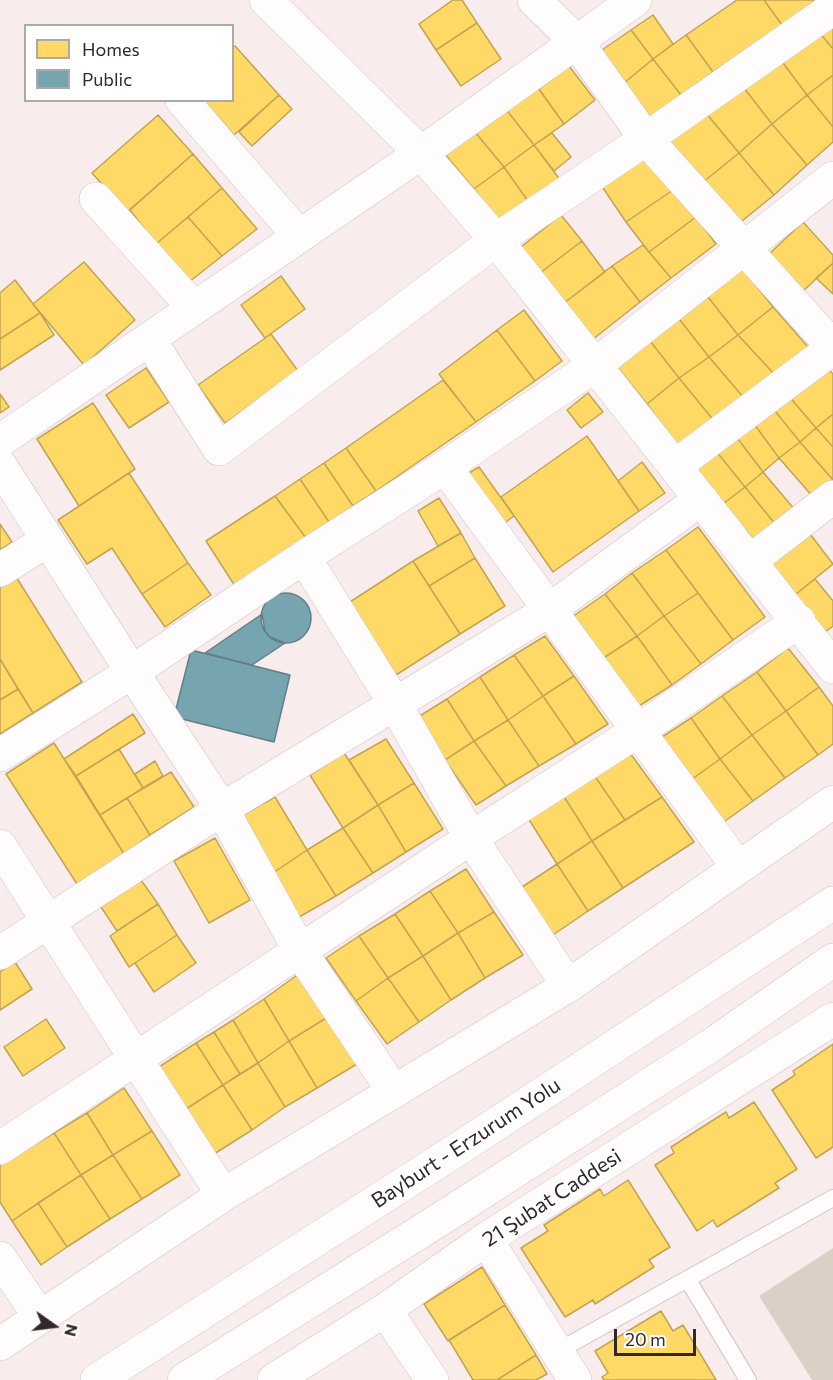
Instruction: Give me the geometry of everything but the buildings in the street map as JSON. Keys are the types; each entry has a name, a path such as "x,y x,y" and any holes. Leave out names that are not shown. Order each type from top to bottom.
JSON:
{"main road":[{"path":"266,0 421,153 496,240 798,621 829,655"},
{"path":"534,0 576,41 646,139 833,348 675,466"},
{"path":"0,441 421,153 635,0"},
{"path":"149,339 219,449 496,240 646,139 833,8"},
{"path":"184,102 299,236"},
{"path":"0,755 132,672 304,557 445,467 594,366 833,178"},
{"path":"96,199 194,308"},
{"path":"0,465 222,809 300,951 394,1092"},
{"path":"445,467 548,611 639,730 738,867"},
{"path":"750,561 833,497"},
{"path":"0,954 222,809 548,611 701,499"},
{"path":"0,570 48,540"},
{"path":"304,557 395,704 471,838 568,986"},
{"path":"0,1148 639,730 798,621"},
{"path":"0,1344 223,1195 568,986 833,802"},
{"path":"0,846 223,1195"},
{"name":"Bayburt - Erzurum Yolu","path":"97,1380 455,1151 833,903"},
{"path":"184,1380 700,1052 833,960"},
{"name":"21 Şubat Caddesi","path":"274,1380 385,1310 486,1239 833,1018"},
{"path":"486,1239 575,1380"},
{"path":"0,1258 40,1317"},
{"path":"385,1310 432,1380"}],"lane":[{"path":"556,1352 833,1198"},
{"path":"688,1280 748,1380"}],"shaded area":[{"path":"833,1248 833,1380 812,1380 759,1296"}]}
